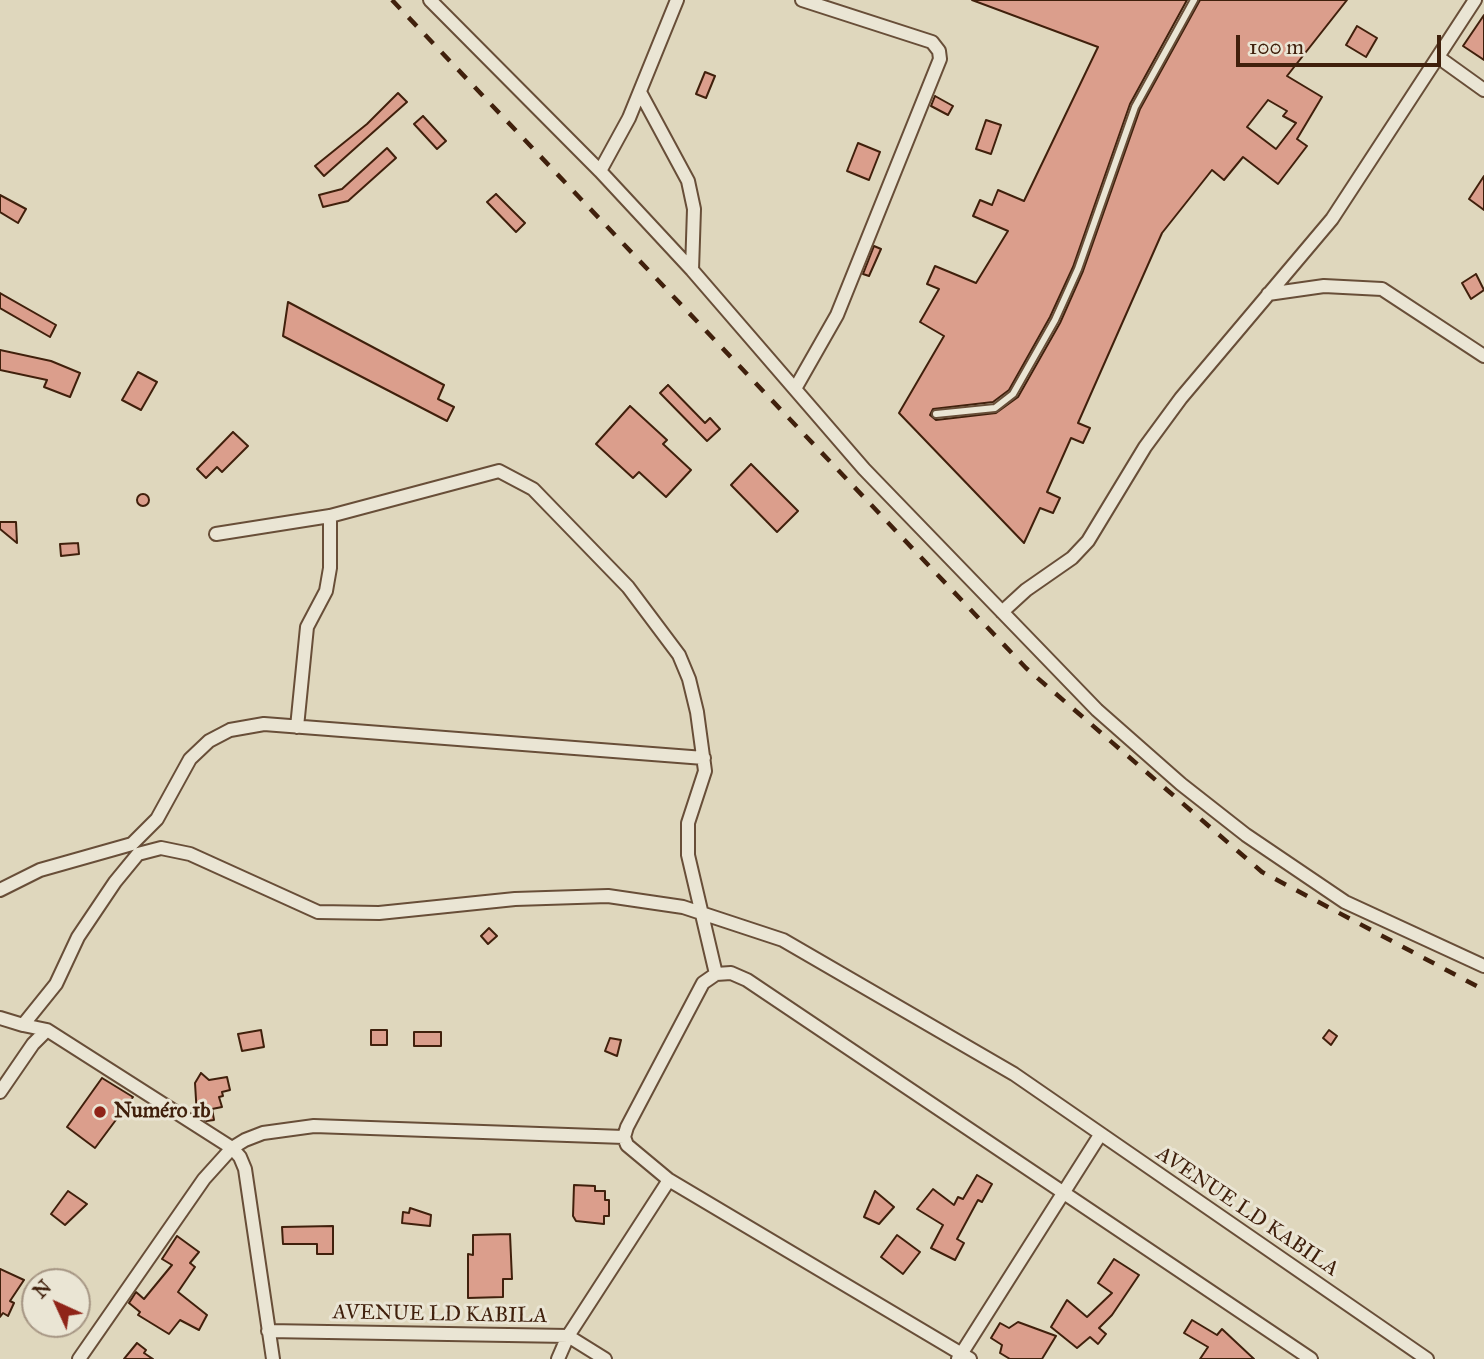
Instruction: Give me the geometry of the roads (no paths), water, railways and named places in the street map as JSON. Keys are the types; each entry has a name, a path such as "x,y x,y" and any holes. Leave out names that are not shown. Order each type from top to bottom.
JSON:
{"street":[{"path":"430,0 600,170 796,387 864,468 1097,710 1181,784 1246,835 1345,902 1484,966"},
{"path":"600,170 640,92 677,0"},
{"path":"796,387 838,315 940,59 939,51 932,42 802,0"},
{"path":"1002,612 1026,590 1072,558 1088,541 1145,447 1181,398 1332,219 1475,0"},
{"path":"1438,58 1484,90"},
{"path":"640,92 688,181 694,209 692,270"},
{"path":"1268,294 1324,286 1382,289 1484,356"},
{"path":"216,534 330,516 499,471 533,489 620,578 679,655 697,712 704,758 702,785 687,838 716,974"},
{"path":"297,727 307,627 326,591 330,568 330,516"},
{"path":"23,1025 56,984 78,937 157,819 190,759 209,741 230,730 264,724 704,758"},
{"name":"AVENUE LD KABILA","path":"0,890 40,870 135,849 161,848 190,854 318,912 379,913 515,899 608,896 657,901 743,924 783,940 1014,1074 1427,1359"},
{"path":"624,1137 702,984 716,974 731,973 747,980 1311,1359"},
{"path":"0,1018 47,1030 232,1148 245,1169 273,1359"},
{"path":"0,1092 33,1044 47,1030"},
{"path":"79,1359 204,1179 232,1148 263,1133 314,1126 624,1137"},
{"path":"624,1137 633,1151 669,1180 963,1357 1100,1135"},
{"path":"558,1359 568,1336 669,1180"},
{"name":"AVENUE LD KABILA","path":"268,1331 568,1336 605,1359"}],"lane":[{"path":"936,414 995,408 1013,394 1055,320 1078,270 1135,107 1195,0"}],"railway":[{"path":"392,0 1026,668 1262,872 1484,990"}],"place":[{"name":"Numéro 1b","path":"100,1112"}]}
